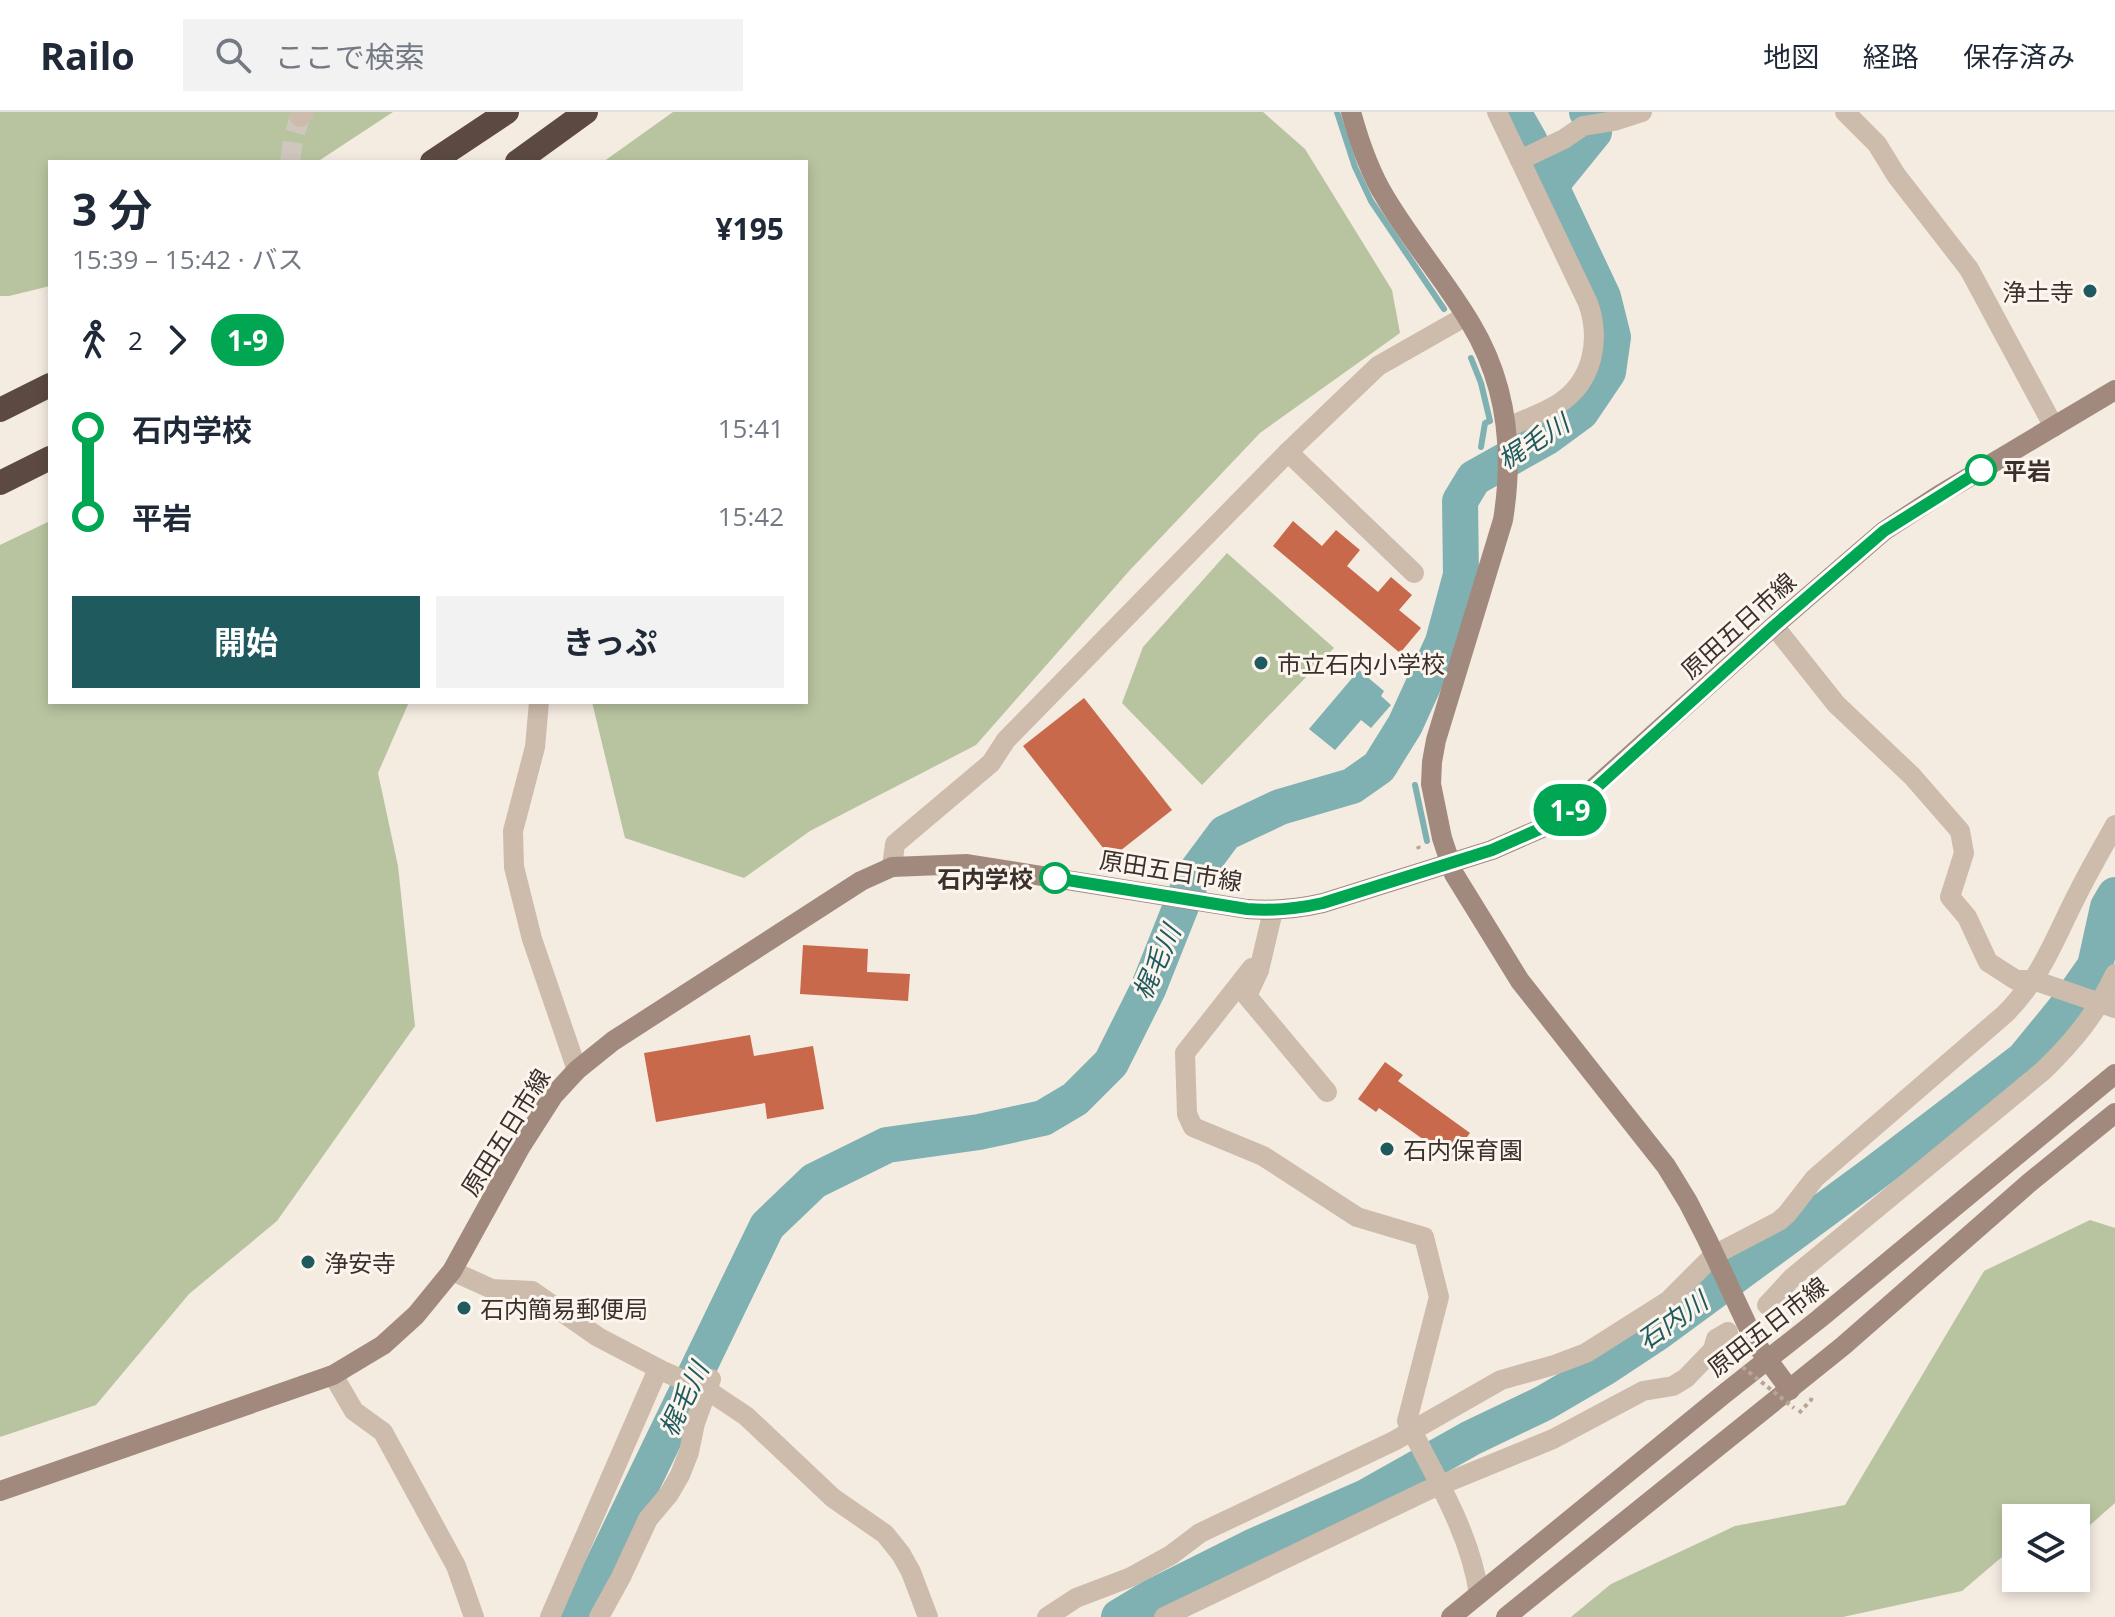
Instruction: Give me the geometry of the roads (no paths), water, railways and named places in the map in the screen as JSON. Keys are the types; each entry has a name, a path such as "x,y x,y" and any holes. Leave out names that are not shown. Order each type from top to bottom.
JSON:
{"highway":[{"path":"435,160 507,112"},
{"path":"520,160 586,112"},
{"path":"0,410 48,386"},
{"path":"0,483 48,459"}],"main road":[{"path":"1351,112 1367,162 1383,194 1466,316 1485,351 1495,378 1507,431 1509,469 1503,520 1432,762 1434,806 1449,863 1520,981 1666,1166 1688,1202 1756,1344 1795,1404"},
{"name":"原田五日市線","path":"0,1491 333,1375 383,1345 416,1315 452,1271 521,1146 553,1096 577,1070 613,1041 861,881 892,867 967,864 1273,911 1323,903 1492,850 1565,814 1884,531 2115,390"},
{"name":"原田五日市線","path":"1451,1617 2115,1074"},
{"path":"1506,1617 1795,1404 1843,1346 2029,1183 2115,1113"}],"street":[{"path":"1497,112 1524,158 1588,303 1595,333 1590,365 1573,392 1560,403 1507,431"},
{"path":"1524,158 1551,146 1586,122 1614,121 1642,112"},
{"path":"1845,112 1874,140 1901,183 1965,263 2054,427"},
{"path":"892,867 895,844 991,763 1006,740 1288,452 1378,366 1466,316"},
{"path":"1288,452 1414,573"},
{"path":"1774,626 1836,704 1912,776 1960,831 1964,853 1950,897 1967,917 1988,962 2016,980 2036,981 2103,1004"},
{"path":"539,704 535,747 513,831 514,867 532,939 577,1070"},
{"path":"1047,1617 1076,1598 1131,1577 1171,1555 1200,1533 1413,1433 1501,1380 1570,1360 1601,1344 1668,1301 1716,1259 1787,1214 1815,1178 2005,1014 2036,981 2077,894 2115,825"},
{"path":"1273,911 1259,970 1247,996 1327,1092"},
{"path":"1259,970 1252,968 1185,1053 1187,1114 1193,1127 1263,1156 1357,1217 1424,1237 1439,1297 1407,1421 1454,1512 1476,1574 1479,1594"},
{"path":"1767,1305 1792,1278 2043,1071 2070,1045 2103,1004 2115,974"},
{"path":"452,1271 492,1289 532,1291 598,1337 662,1370 707,1386 746,1416 833,1498 885,1534 911,1572 925,1616"},
{"path":"1164,1617 1439,1483 1553,1439 1643,1391 1673,1386 1686,1378 1713,1350 1716,1339 1728,1332"},
{"path":"550,1617 662,1370"},
{"path":"333,1375 354,1411 383,1432 456,1566 474,1617"},
{"path":"599,1617 648,1519 675,1485 689,1452 707,1386"}],"water":[{"path":"1359,670 1384,691 1381,696 1391,705 1371,728 1361,720 1335,750 1309,729"}],"waterway":[{"path":"1337,112 1355,167 1371,201 1444,309"},
{"name":"梶毛川","path":"578,1617 767,1226 814,1181 887,1145 979,1132 1043,1118 1075,1099 1111,1063 1148,989 1193,876 1225,833 1280,807 1352,786 1379,767 1405,725 1443,642 1461,575 1460,501 1474,478 1547,437 1581,412 1608,372 1613,337 1603,297 1513,112"},
{"path":"1551,185 1594,132 1587,112"},
{"path":"1471,358 1490,421 1485,423 1481,447"},
{"path":"1415,785 1427,841"},
{"name":"石内川","path":"1119,1617 1252,1547 1366,1497 1471,1438 1544,1403 1657,1333 2024,1059 2095,966 2108,907 2115,895"}],"tunnel":[{"path":"290,160 300,117"}],"place":[{"name":"浄土寺","path":"2090,291"},
{"name":"平岩","path":"1981,470"},
{"name":"市立石内小学校","path":"1261,663"},
{"name":"石内学校","path":"1055,878"},
{"name":"石内保育園","path":"1387,1149"},
{"name":"浄安寺","path":"308,1262"},
{"name":"石内簡易郵便局","path":"464,1308"}]}
